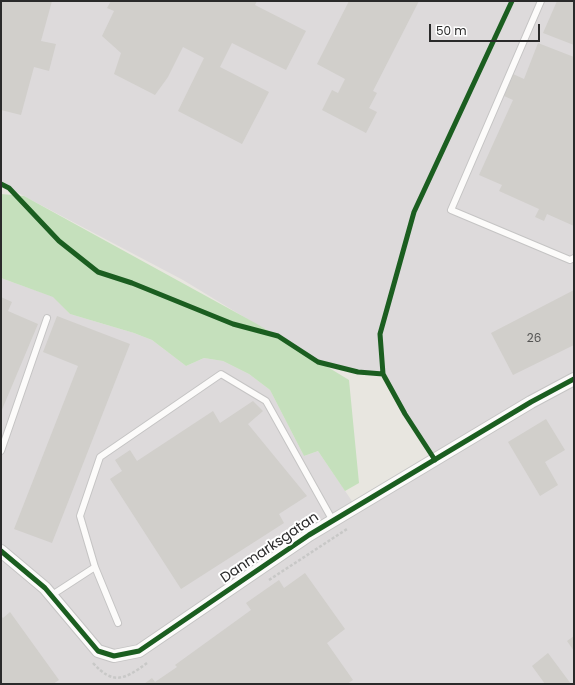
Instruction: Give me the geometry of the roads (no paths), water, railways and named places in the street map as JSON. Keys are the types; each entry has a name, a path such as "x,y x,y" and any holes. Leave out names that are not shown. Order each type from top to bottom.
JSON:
{"street":[{"name":"Danmarksgatan","path":"1,551 52,595 98,651 114,656 126,655 139,651 333,521 518,410 574,379"}],"lane":[{"path":"541,1 450,210 570,260 574,258"},
{"path":"1,452 48,318"},
{"path":"118,623 95,567 80,516 100,457 221,374 266,401 333,521"},
{"path":"52,595 95,567"}]}
